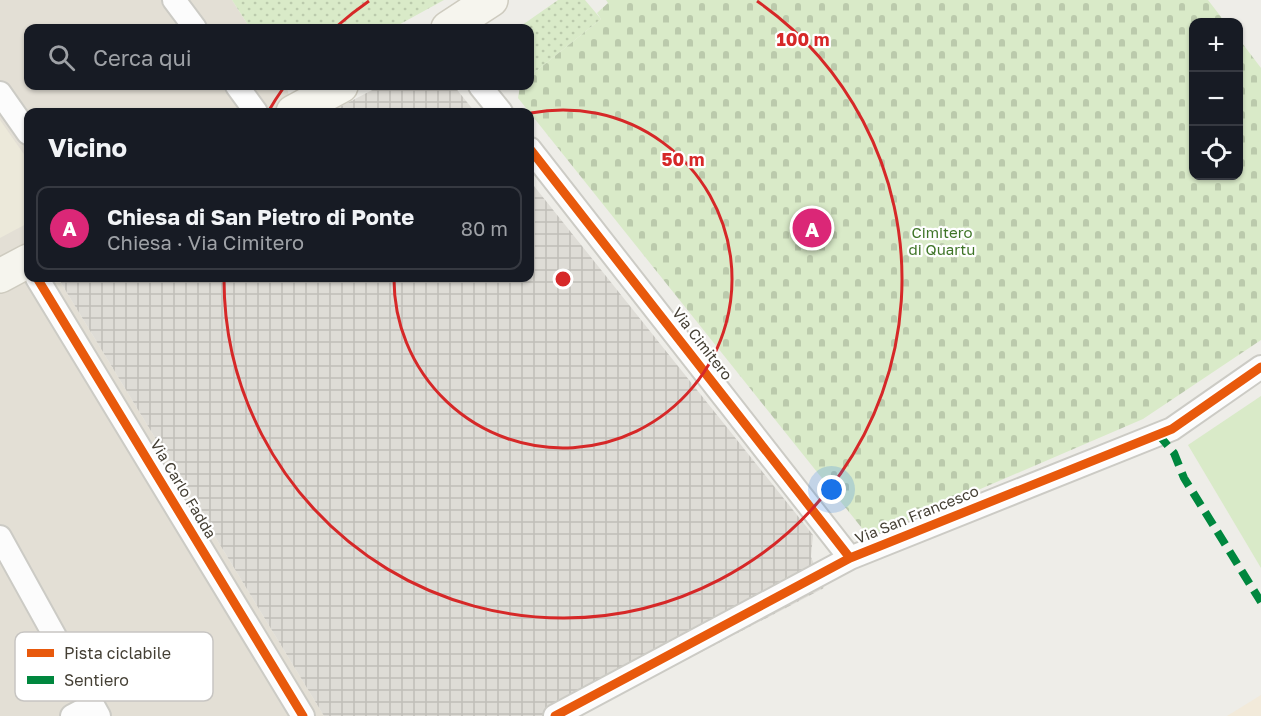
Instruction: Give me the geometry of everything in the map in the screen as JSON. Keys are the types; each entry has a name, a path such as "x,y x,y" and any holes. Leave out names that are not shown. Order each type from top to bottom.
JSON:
{"main road":[{"path":"454,24 491,0"},
{"path":"300,108 334,90"}],"street":[{"path":"174,0 192,24"},
{"path":"240,90 253,108"},
{"path":"483,90 498,108"},
{"path":"0,93 24,127"},
{"name":"Via Cimitero","path":"534,154 850,558"},
{"name":"Via Carlo Fadda","path":"33,282 303,716"},
{"name":"Via San Francesco","path":"555,716 850,558 1172,429 1261,366"},
{"path":"0,537 52,632"},
{"path":"72,716 96,711"}],"shaded area":[{"path":"0,0 232,0 247,24 24,24 24,90 287,90 294,108 24,108 24,282 60,282 324,716 0,716"},
{"path":"372,90 457,90 472,108 338,108"},
{"path":"0,120 24,154 24,225 0,238"},
{"path":"534,186 813,535 811,557 824,588 579,716 324,716 60,282 534,282"},
{"path":"1261,695 1261,716 1227,716"}],"green space":[{"path":"232,0 444,0 400,24 247,24"},
{"path":"558,0 585,0 601,19 534,73 534,24 524,24"},
{"name":"Cimitero di Quartu","path":"606,0 1208,0 1222,18 1189,18 1189,180 1243,180 1243,44 1261,68 1261,340 1143,419 869,537 534,118 534,108 526,108 518,98 519,90 534,90 534,73 601,19 597,13 608,3"},
{"path":"1261,396 1261,568 1188,445"}],"marked path":[{"path":"1158,434 1174,453 1184,478 1261,602"}],"cycle path":[{"path":"534,154 850,558"},
{"path":"39,282 303,716"},
{"path":"555,716 850,558 1172,429 1261,367"}],"place":[{"name":"Chiesa di San Pietro di Ponte","path":"812,228"}]}
